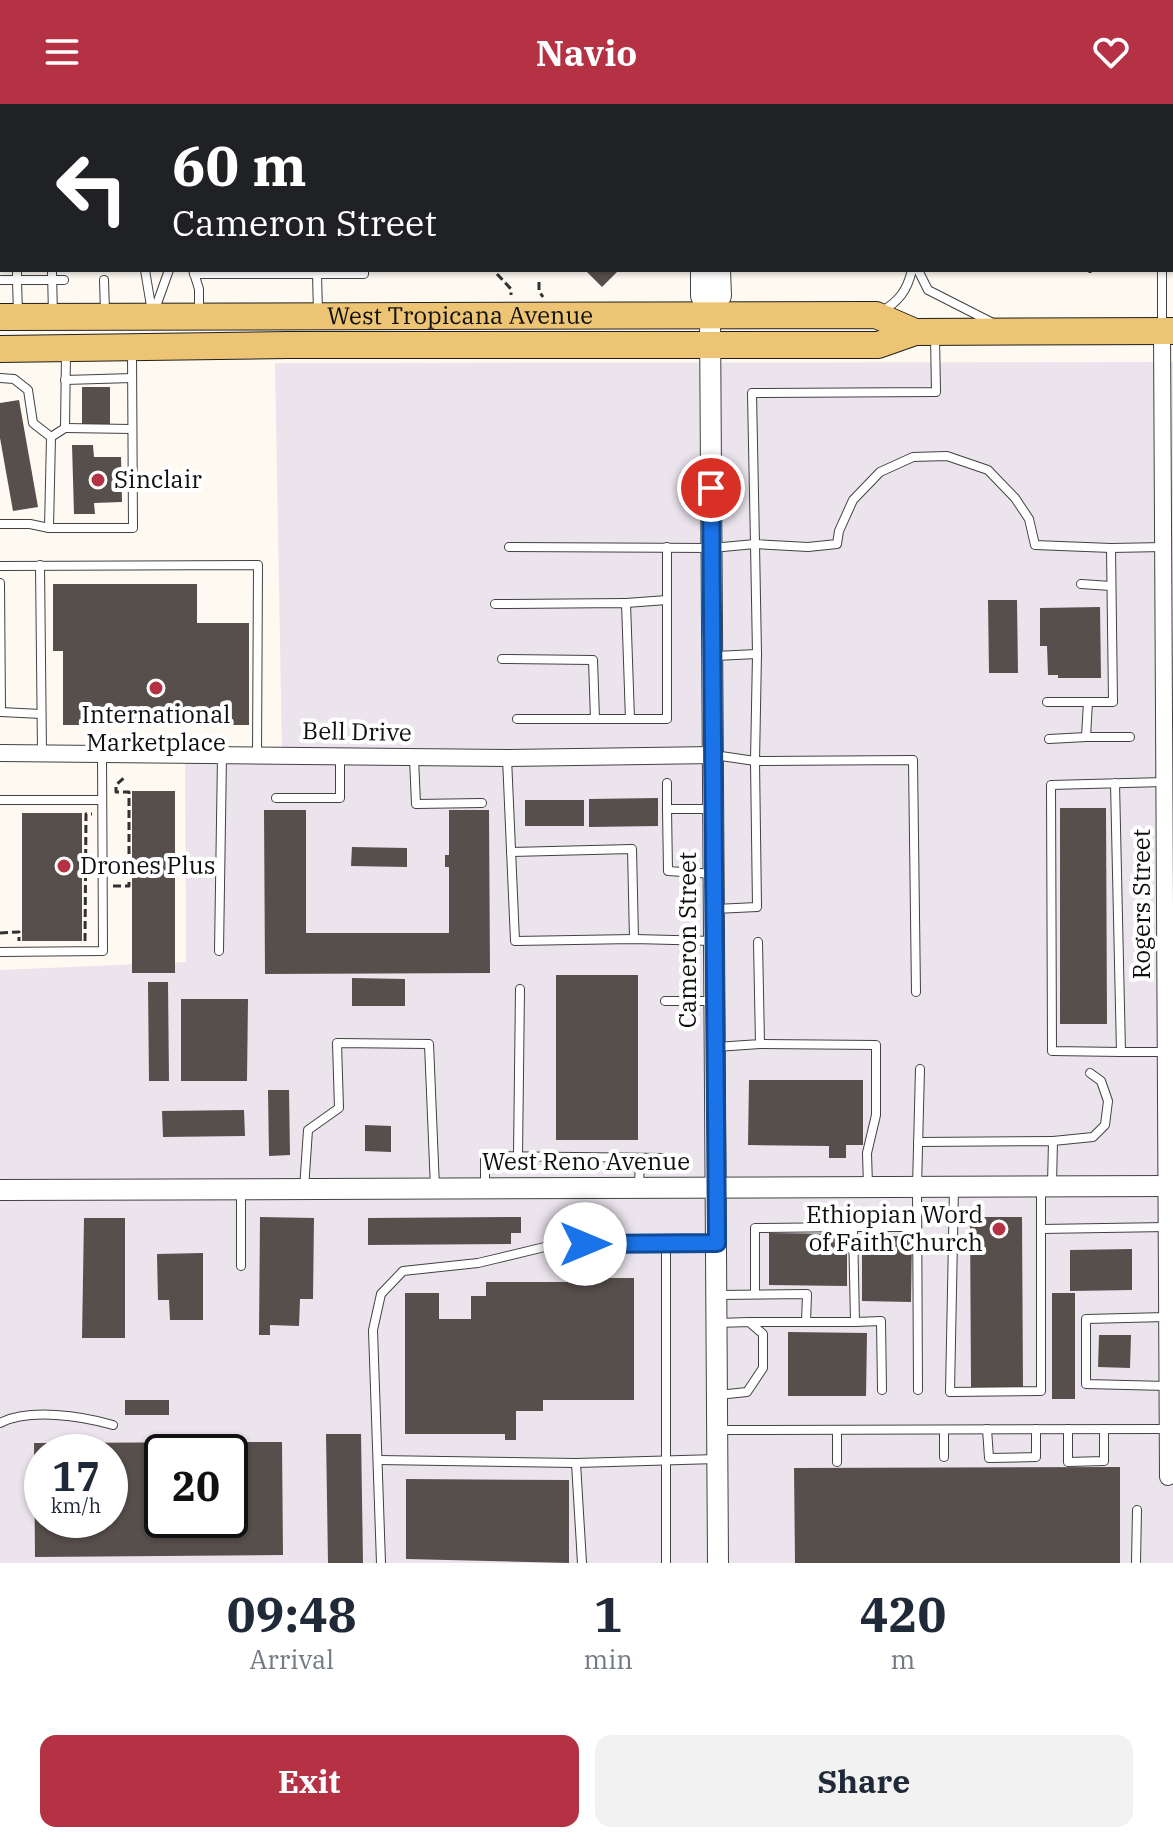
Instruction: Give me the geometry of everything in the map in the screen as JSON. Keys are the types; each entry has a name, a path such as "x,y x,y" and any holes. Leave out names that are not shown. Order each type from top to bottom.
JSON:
{"main road":[{"name":"West Tropicana Avenue","path":"9,316 876,315 925,332"},
{"path":"161,347 199,333 299,331 307,329 318,316"},
{"name":"West Tropicana Avenue","path":"0,349 878,345 925,332 1168,331"}],"street":[{"name":"Cameron Street","path":"701,272 701,296 710,316 718,1563"},
{"name":"Cameron Street","path":"710,316 721,296 720,272"},
{"name":"Rogers Street","path":"1168,331 1164,547 1169,574 1170,717 1165,782 1169,823 1170,958 1170,1186 1167,1227 1170,1481"},
{"name":"Bell Drive","path":"0,753 507,758 714,755"},
{"name":"West Reno Avenue","path":"0,1190 1170,1186"}],"lane":[{"path":"145,272 153,317"},
{"path":"153,317 168,272"},
{"path":"199,317 199,289 194,272 364,272"},
{"path":"318,316 320,272"},
{"path":"876,315 895,304 904,294 914,272"},
{"path":"916,272 928,290 1010,332"},
{"path":"1162,272 1168,331"},
{"path":"9,316 17,276"},
{"path":"3,277 52,276 64,280"},
{"path":"52,276 53,316"},
{"path":"104,280 105,317"},
{"path":"714,909 757,907 757,654 752,393 936,392 925,332"},
{"path":"0,524 30,524 49,528 133,528 132,347"},
{"path":"65,428 66,349"},
{"path":"0,378 14,379 28,390 33,423 51,437"},
{"path":"65,380 132,378"},
{"path":"51,437 65,428 132,429"},
{"path":"49,528 51,437"},
{"path":"509,547 712,548 755,544 808,547 837,544 839,531 853,500 880,472 913,457 947,456 988,470 1015,498 1029,519 1035,545 1164,547"},
{"path":"517,719 667,719 667,547"},
{"path":"1047,702 1113,702 1111,548"},
{"path":"40,565 42,753"},
{"path":"0,566 258,565 257,755"},
{"path":"0,583 1,712 41,714"},
{"path":"1081,584 1111,586"},
{"path":"495,604 667,600"},
{"path":"626,603 630,719"},
{"path":"714,656 757,654"},
{"path":"502,659 593,660 595,719"},
{"path":"1086,737 1088,702"},
{"path":"1049,739 1130,737"},
{"path":"0,952 103,951 102,754"},
{"path":"219,951 222,755"},
{"path":"714,755 755,761 913,760 916,992"},
{"path":"276,798 340,798 340,756"},
{"path":"414,757 416,804 482,803"},
{"path":"507,758 515,941 714,941"},
{"path":"1165,782 1051,785 1052,1051 1121,1052 1169,1061"},
{"path":"667,783 668,871 714,874"},
{"path":"1115,783 1121,1052"},
{"path":"0,800 102,800"},
{"path":"667,809 714,809"},
{"path":"511,852 632,849 634,939"},
{"path":"758,942 760,1044"},
{"path":"518,1156 520,989"},
{"path":"665,1001 715,1001"},
{"path":"304,1189 308,1130 339,1108 337,1043 429,1044 435,1188"},
{"path":"715,1047 760,1044 876,1045 876,1115 867,1153 868,1187"},
{"path":"918,1390 920,1069"},
{"path":"918,1142 1053,1141 1093,1137 1105,1125 1108,1101 1101,1081 1090,1073"},
{"path":"954,1187 950,1392 1041,1391 1041,1229 1053,1141"},
{"path":"485,1188 485,1156 664,1158"},
{"path":"639,1187 640,1158"},
{"path":"241,1189 241,1266"},
{"path":"853,1227 855,1322"},
{"path":"755,1294 755,1228 917,1227"},
{"path":"1041,1229 1167,1227"},
{"path":"381,1563 373,1330 381,1294 403,1271 478,1263 557,1244 717,1243"},
{"path":"666,1244 666,1563"},
{"path":"717,1295 807,1294 806,1322"},
{"path":"1167,1386 1086,1384 1086,1319 1169,1327"},
{"path":"717,1323 881,1321 882,1390"},
{"path":"718,1395 747,1392 763,1368 763,1334 749,1322"},
{"path":"0,1423 13,1416 85,1417 113,1425"},
{"path":"718,1430 1104,1429 1169,1422"},
{"path":"987,1429 989,1458 1036,1457 1036,1429"},
{"path":"1068,1429 1068,1462 1104,1461 1104,1429"},
{"path":"837,1430 837,1462"},
{"path":"944,1430 944,1457"},
{"path":"378,1460 576,1463 718,1459"},
{"path":"576,1463 582,1563"},
{"path":"1136,1563 1137,1510"}],"path":[{"path":"497,274 511,289 509,301"},
{"path":"539,282 539,291 546,300"},
{"path":"103,887 129,886 129,792 116,792 116,785 126,776"},
{"path":"85,942 86,814 102,814"},
{"path":"0,933 19,932 19,942"}],"shaded area":[{"path":"1173,362 1173,1563 0,1563 0,970 186,962 185,754 282,755 275,363"}],"building":[{"path":"587,272 617,272 602,287"},
{"path":"82,387 110,387 110,425 82,425"},
{"path":"19,400 38,507 13,511 0,438 0,403"},
{"name":"Sinclair","path":"72,445 93,445 94,457 121,457 122,502 94,503 95,514 74,514"},
{"name":"International Marketplace","path":"53,584 197,584 197,623 249,623 249,725 63,725 63,651 53,651"},
{"path":"988,600 1017,600 1018,673 989,673"},
{"path":"1100,607 1101,678 1058,678 1058,675 1048,675 1047,646 1040,646 1040,608"},
{"path":"132,791 175,791 175,973 132,973"},
{"path":"658,798 658,826 589,827 589,799"},
{"path":"525,800 584,800 584,826 525,826"},
{"path":"1060,808 1106,808 1107,1024 1060,1024"},
{"path":"264,810 306,810 306,933 449,933 449,867 445,867 445,855 449,855 449,810 489,810 490,973 265,974"},
{"path":"22,813 82,813 82,941 22,941"},
{"path":"352,847 407,848 407,867 351,866"},
{"path":"556,975 638,975 638,1140 556,1140"},
{"path":"352,978 405,979 405,1006 352,1006"},
{"path":"148,982 168,982 169,1081 149,1081"},
{"path":"181,999 248,999 247,1081 181,1081"},
{"path":"749,1080 863,1080 863,1145 846,1145 846,1158 829,1158 829,1146 748,1145"},
{"path":"268,1090 289,1090 290,1155 269,1156"},
{"path":"244,1110 245,1136 163,1137 162,1111"},
{"path":"365,1125 391,1126 391,1152 365,1151"},
{"path":"260,1217 314,1218 313,1299 300,1299 299,1326 270,1325 270,1335 259,1335"},
{"path":"521,1217 521,1233 511,1233 511,1244 368,1245 368,1218"},
{"path":"970,1217 1022,1217 1023,1388 971,1388"},
{"path":"84,1218 125,1218 125,1338 82,1338"},
{"path":"769,1233 847,1234 847,1286 769,1285"},
{"path":"862,1236 912,1236 911,1302 862,1301"},
{"path":"1132,1249 1132,1290 1070,1291 1070,1250"},
{"path":"203,1253 203,1320 170,1320 169,1300 158,1300 157,1254"},
{"path":"583,1278 634,1278 634,1400 543,1400 543,1411 516,1411 516,1440 505,1440 505,1434 405,1434 405,1293 439,1293 439,1319 471,1319 471,1296 486,1296 486,1282 583,1282"},
{"path":"1052,1293 1075,1293 1075,1399 1052,1399"},
{"path":"788,1332 867,1333 866,1396 788,1396"},
{"path":"1099,1335 1131,1335 1130,1368 1098,1367"},
{"path":"125,1400 169,1400 169,1415 125,1415"},
{"path":"326,1434 361,1434 363,1563 328,1563"},
{"path":"248,1442 282,1442 283,1555 35,1557 35,1538 128,1538 128,1443 144,1443 144,1538 248,1538"},
{"path":"1120,1467 1120,1563 795,1563 794,1468"},
{"path":"406,1479 569,1480 569,1563 406,1559"}],"place":[{"name":"Sinclair","path":"98,480"},
{"name":"International Marketplace","path":"156,688"},
{"name":"Drones Plus","path":"64,866"},
{"name":"Ethiopian Word of Faith Church","path":"999,1229"}],"route":[{"path":"585,1244 717,1243 711,488"}]}
